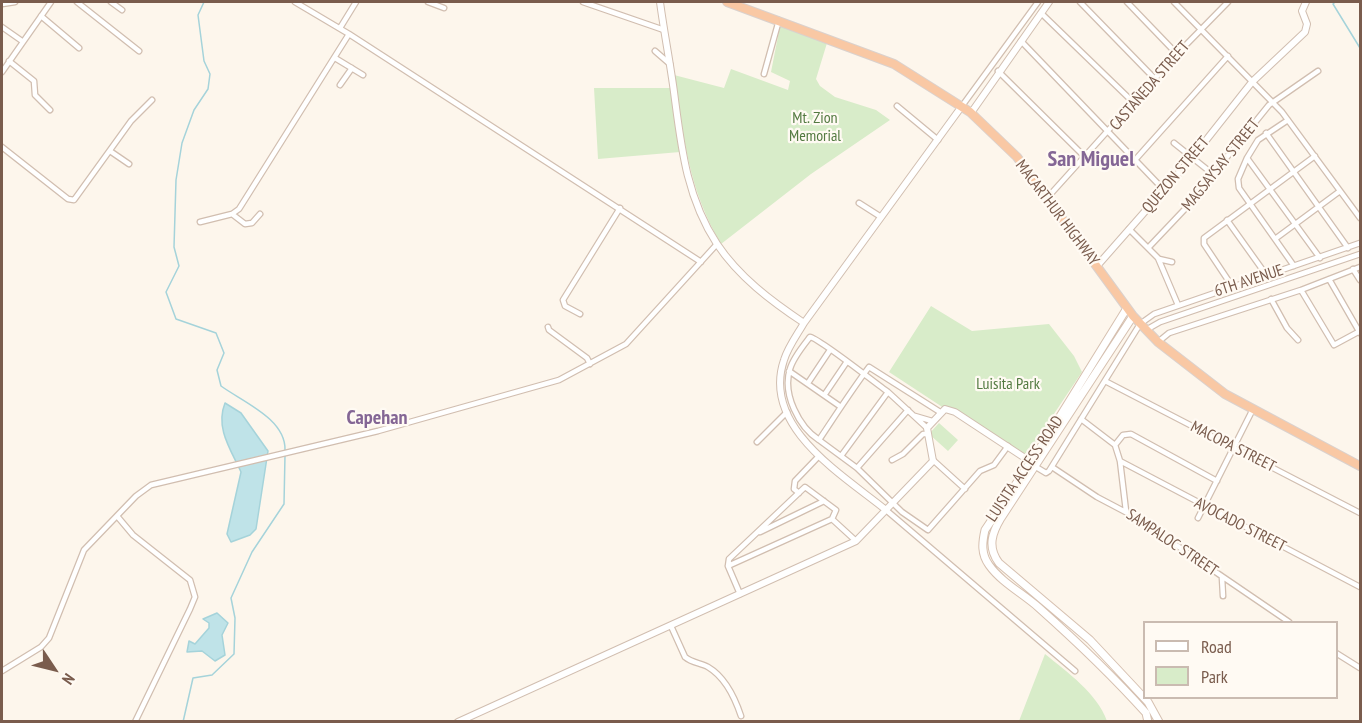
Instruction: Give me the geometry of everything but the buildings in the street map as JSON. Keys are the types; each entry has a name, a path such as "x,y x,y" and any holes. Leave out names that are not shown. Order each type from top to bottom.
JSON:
{"highway":[{"name":"MACARTHUR HIGHWAY","path":"727,2 894,64 967,110 1017,157 1133,316 1158,342 1200,377 1253,409 1360,466"}],"main road":[{"name":"LUISITA ACCESS ROAD","path":"1127,308 993,530 991,540 995,557 1090,640 1143,697"},
{"name":"LUISITA ACCESS ROAD","path":"1133,316 1034,464 985,530 981,547 987,564 1120,684 1146,713 1148,722"},
{"name":"LUISITA ACCESS ROAD","path":"1145,699 1159,722"}],"street":[{"path":"2,4 15,2"},
{"path":"2,72 51,2"},
{"path":"76,2 139,51"},
{"path":"111,2 122,10"},
{"path":"295,2 340,28 701,262"},
{"path":"340,28 357,2"},
{"path":"428,2 444,8"},
{"path":"583,2 664,30"},
{"path":"660,2 689,186 700,215 717,244 747,279 804,323"},
{"path":"1038,2 1035,15 1021,41 967,110 938,140 804,323 784,360 781,375 787,412 801,439 1075,671"},
{"path":"967,110 1035,15 1049,2"},
{"path":"1080,2 1155,79"},
{"path":"1127,2 1177,54"},
{"path":"1174,2 1288,120 1360,218"},
{"name":"CASTAÑEDA STREET","path":"1048,197 1086,158 1177,54 1228,2"},
{"path":"1252,82 1305,32 1307,24 1302,10 1306,2"},
{"path":"1035,15 1134,103"},
{"path":"41,16 79,48"},
{"path":"764,74 779,20"},
{"path":"2,27 22,41"},
{"path":"200,222 232,214 239,209 349,34"},
{"path":"1021,41 1110,131 1164,190"},
{"path":"655,51 670,64"},
{"path":"1135,159 1228,56"},
{"path":"335,57 363,75"},
{"path":"9,61 34,81 35,95 50,110"},
{"path":"340,85 351,68"},
{"path":"998,71 1086,158"},
{"name":"MAGSAYSAY STREET","path":"1148,248 1214,176 1272,103 1318,71"},
{"name":"QUEZON STREET","path":"1097,266 1192,158 1252,82"},
{"path":"2,147 72,200 131,121 152,100"},
{"path":"897,106 938,140"},
{"path":"1288,120 1258,140 1238,179 1239,188 1294,266"},
{"path":"1266,133 1348,248"},
{"path":"1174,143 1214,176"},
{"path":"110,151 129,164"},
{"path":"1232,286 1203,241 1227,220 1315,156"},
{"path":"1247,158 1320,258"},
{"path":"1275,238 1340,191"},
{"path":"859,203 881,218"},
{"path":"580,314 565,306 563,300 620,208"},
{"path":"232,214 245,224 252,223 260,214"},
{"path":"1227,220 1267,276"},
{"path":"1129,229 1159,259 1178,305"},
{"name":"6TH AVENUE","path":"1143,327 1154,314 1360,243"},
{"path":"2,671 36,651 49,639 84,550 136,496 156,483 496,400 559,381 626,344 717,244"},
{"path":"892,460 927,431 932,420 945,409 955,412 1047,473 1105,381 1143,327 1360,254"},
{"path":"1159,259 1172,262"},
{"path":"1158,342 1169,333 1301,290 1360,267"},
{"path":"1353,269 1360,280"},
{"path":"1301,290 1333,344 1338,344 1360,332 1329,279"},
{"path":"1248,292 1250,307"},
{"path":"1271,299 1287,328 1298,340"},
{"path":"548,327 587,358 590,364"},
{"path":"965,489 933,460 927,431 915,416 888,392 846,363 817,338 810,337 789,371 789,392 803,427 857,468 893,504 928,530 965,489 980,471 994,465 1008,446"},
{"path":"808,383 830,350"},
{"path":"825,394 846,363"},
{"path":"819,440 869,367 940,412"},
{"path":"789,371 841,407"},
{"name":"MACOPA STREET","path":"1105,381 1360,513"},
{"path":"841,456 888,392"},
{"path":"1198,518 1253,409"},
{"path":"857,468 908,410"},
{"path":"757,442 787,412"},
{"path":"915,416 932,420"},
{"path":"1081,419 1115,445 1120,461 1126,511"},
{"path":"1115,445 1123,435 1131,434 1217,481"},
{"path":"799,493 794,489 795,481 819,456"},
{"path":"458,722 856,541 933,460"},
{"name":"AVOCADO STREET","path":"1120,461 1360,586"},
{"name":"SAMPALOC STREET","path":"1052,467 1097,497 1126,511 1287,621"},
{"path":"728,566 832,519 837,513 836,510 807,486 732,555 728,566 740,594"},
{"path":"754,534 824,501"},
{"path":"117,516 133,535 190,580 194,592 190,609 135,722"},
{"path":"832,519 856,541"},
{"path":"1222,578 1223,596"},
{"path":"671,626 685,657 706,666 717,674 735,700 741,716"},
{"path":"1338,654 1360,668"}],"green space":[{"name":"Mt. Zion Memorial","path":"780,26 827,43 816,79 820,86 835,97 876,110 890,120 811,174 721,244 694,183 674,75 724,88 731,69 788,90 790,81 771,72"},
{"path":"594,88 671,88 680,152 598,159"},
{"name":"Luisita Park","path":"931,306 972,331 1049,324 1074,356 1082,372 1023,460 889,372"},
{"path":"939,423 958,440 948,451 929,434"},
{"path":"1045,654 1089,693 1107,721 1019,721"}],"water":[{"path":"225,403 241,413 268,451 256,529 250,535 231,542 227,534 241,472 225,439 222,412"},
{"path":"217,613 228,623 222,635 225,655 215,661 202,651 187,652 189,641 195,644 209,628 209,623 203,619"}],"waterway":[{"path":"204,2 198,15 204,61 210,74 208,89 194,110 182,143 176,180 174,247 179,266 166,292 176,319 216,333 224,353 217,370 221,386 271,420 279,429 285,450"},
{"path":"1335,2 1333,4 1360,48"},
{"path":"183,722 193,678 212,675 234,654 235,618 231,598 252,552 284,504 285,455"}],"district":[{"name":"San Miguel","path":"1091,160"},
{"name":"Capehan","path":"377,418"}]}
